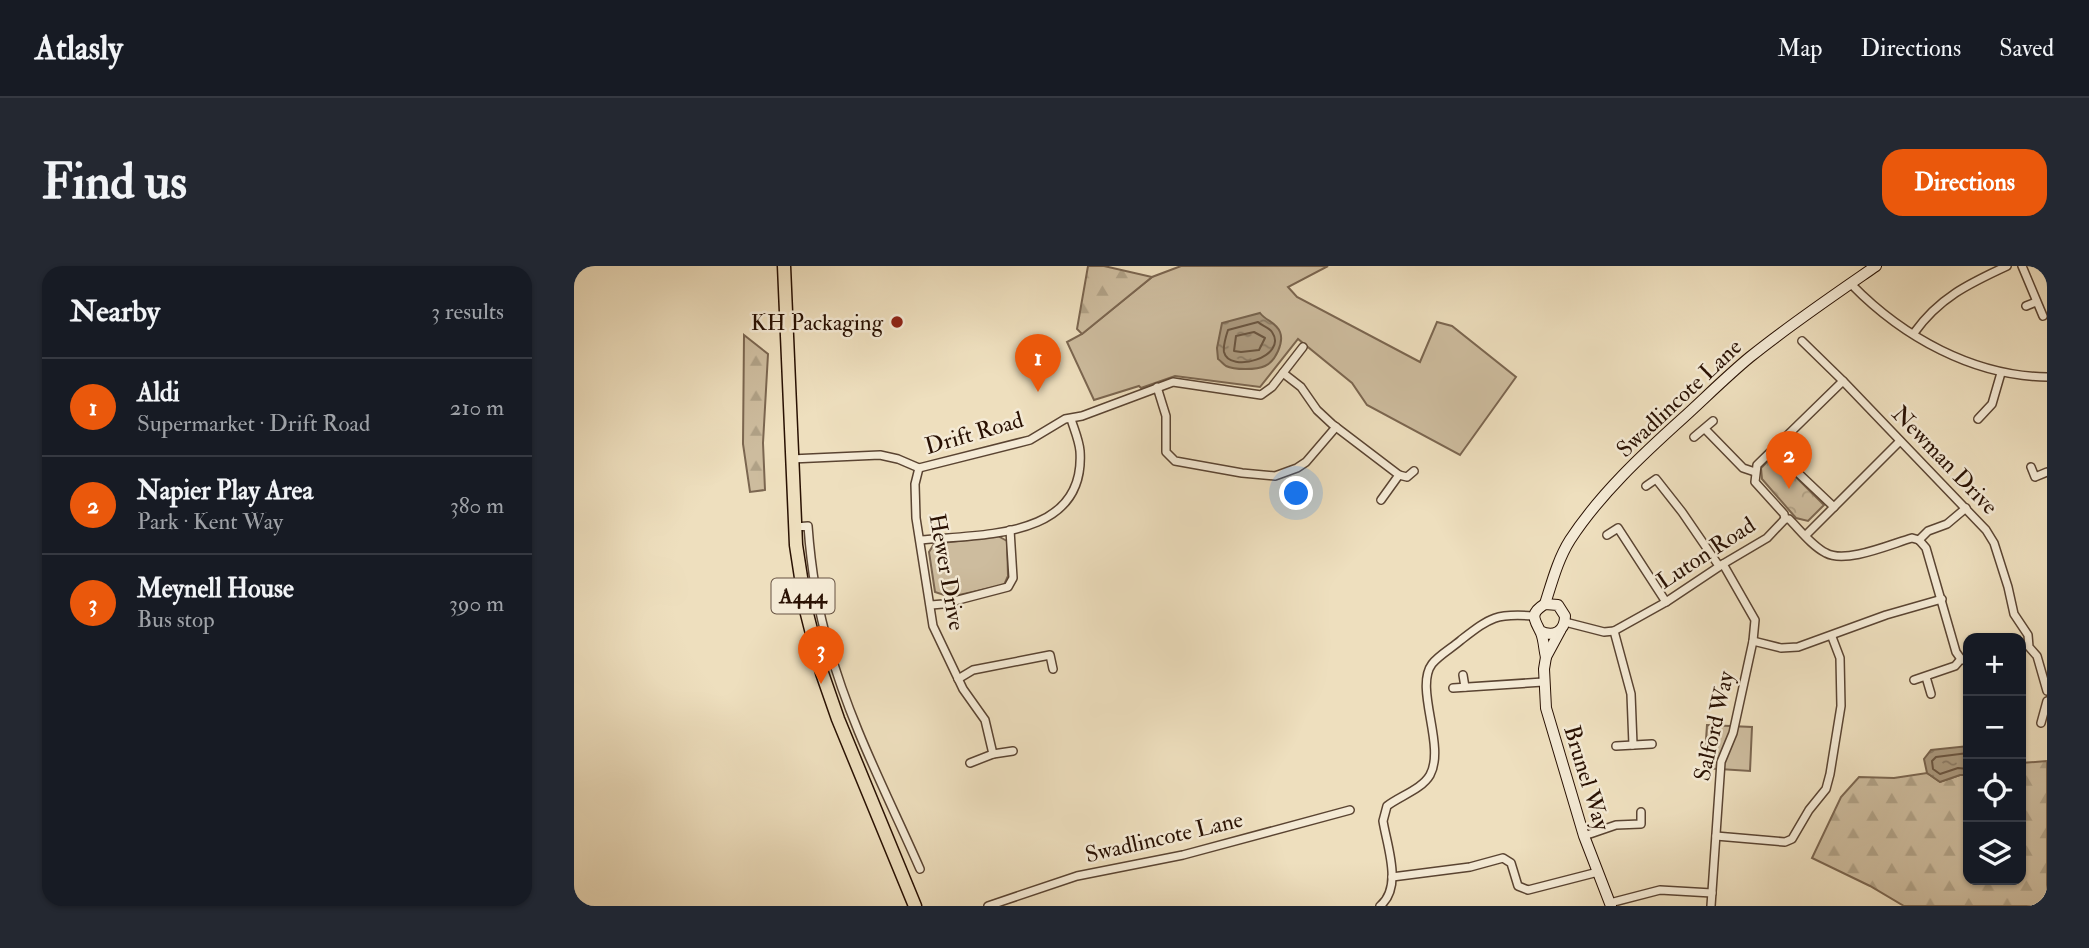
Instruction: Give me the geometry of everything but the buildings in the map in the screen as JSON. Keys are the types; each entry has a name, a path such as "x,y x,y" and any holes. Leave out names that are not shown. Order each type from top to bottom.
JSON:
{"highway":[{"name":"A444","path":"783,266 791,459 800,579 813,639 838,719 915,906"}],"street":[{"name":"Swadlincote Lane","path":"1545,604 1557,565 1571,539 1608,492 1653,446 1749,358 1812,310 1852,285 1866,270 1876,266"},
{"path":"1914,333 1926,316 1953,293 2007,266"},
{"path":"2022,266 2043,316"},
{"path":"1852,285 1890,320 1940,350 2001,373 2047,377"},
{"path":"2026,306 2036,302"},
{"name":"Newman Drive","path":"1802,341 1843,380 1986,530 1994,543 2008,587 2010,605 2028,635 2026,644"},
{"name":"Drift Road","path":"791,459 871,454 898,459 919,468 1030,440 1065,419 1179,381 1261,395 1272,387 1303,346"},
{"path":"1283,373 1301,387 1317,410 1336,427 1399,475 1406,477 1414,471"},
{"path":"1978,419 1992,404 2001,373"},
{"path":"1785,519 1784,514 1755,482 1757,466 1843,380"},
{"path":"1157,387 1166,416 1164,446 1168,456 1175,461 1275,476 1306,462 1336,427"},
{"path":"921,540 1010,530 1046,518 1060,510 1077,483 1080,465 1080,448 1071,419"},
{"path":"1694,437 1713,421"},
{"path":"1705,429 1743,468 1755,472"},
{"path":"1806,535 1900,441"},
{"path":"1774,450 1834,507"},
{"path":"2031,467 2035,477 2047,472"},
{"name":"Hewer Drive","path":"919,468 915,484 916,518 933,626 958,679 985,720 993,754"},
{"path":"1381,500 1399,475"},
{"name":"Salford Way","path":"1646,486 1656,479 1721,565 1755,620 1733,733 1721,762 1711,906"},
{"name":"Luton Road","path":"1614,631 1666,602 1767,538 1785,519 1789,519 1822,552 1833,557 1846,557 1912,538 1919,540 1928,531 1947,524 1966,508"},
{"path":"795,527 808,526 816,592 829,648 850,710 920,869"},
{"path":"1607,535 1618,528 1666,602"},
{"path":"931,605 1008,587 1013,578 1010,530"},
{"path":"1919,540 1926,548 1956,652 1963,659"},
{"path":"1553,580 1565,616 1563,626 1552,634 1541,631 1535,624 1534,616 1545,604 1554,604 1561,608"},
{"path":"1753,641 1781,648 1798,647 1886,615 1942,599"},
{"path":"1384,905 1392,877 1383,821 1387,806 1424,782 1431,772 1435,753 1427,680 1433,663 1484,622 1502,615 1534,616"},
{"path":"1563,626 1614,631 1631,694 1633,745"},
{"name":"Brunel Way","path":"1546,657 1563,626"},
{"name":"Brunel Way","path":"1541,631 1546,657 1543,682 1546,708 1584,836 1611,904"},
{"path":"1716,836 1785,842 1792,838 1826,789 1841,706 1840,658 1832,636"},
{"name":"Newman Drive","path":"2026,649 2036,656 2047,691"},
{"path":"958,679 972,670 1050,655 1053,669"},
{"path":"1914,680 1963,661"},
{"path":"1463,675 1465,687"},
{"path":"1926,677 1931,694"},
{"path":"1453,688 1543,682"},
{"path":"2041,723 2046,713 2047,701"},
{"path":"1616,746 1653,744"},
{"path":"970,763 993,754 1013,751"},
{"path":"854,760 870,754"},
{"name":"Swadlincote Lane","path":"988,906 1077,876 1183,855 1350,810"},
{"path":"1584,836 1616,825 1641,824 1641,812"},
{"path":"1392,877 1471,867 1503,858 1511,863 1518,886 1528,890 1598,872"},
{"path":"1611,904 1660,890 1712,893"}],"green space":[{"path":"1088,266 1104,266 1152,277 1082,334 1077,329"},
{"path":"1181,266 1328,266 1288,287 1297,297 1420,362 1437,322 1452,326 1516,377 1460,455 1367,405 1352,383 1298,339 1260,387 1175,376 1094,400 1067,342 1082,334 1152,277"},
{"path":"744,335 768,354 763,443 765,490 750,492 743,444"},
{"path":"1774,455 1824,505 1808,521 1796,518 1762,479 1761,468"},
{"path":"998,536 1007,541 1008,576 1004,585 950,597 935,592 929,552 934,544"},
{"path":"1707,725 1752,727 1750,771 1704,768"},
{"path":"2047,761 2047,906 1904,906 1812,858 1841,797 1859,777 1894,778 1927,773 1940,782 1963,775 1963,885 2026,885 2026,763"}],"water":[{"path":"1260,313 1280,332 1281,341 1276,356 1269,364 1251,369 1226,366 1218,359 1217,348 1222,323"},
{"path":"1963,747 1963,775 1940,782 1927,773 1924,759 1931,750"}],"place":[{"name":"KH Packaging","path":"897,322"},
{"name":"Aldi","path":"1038,392"},
{"name":"Napier Play Area","path":"1789,489"},
{"name":"Meynell House","path":"821,684"}]}
